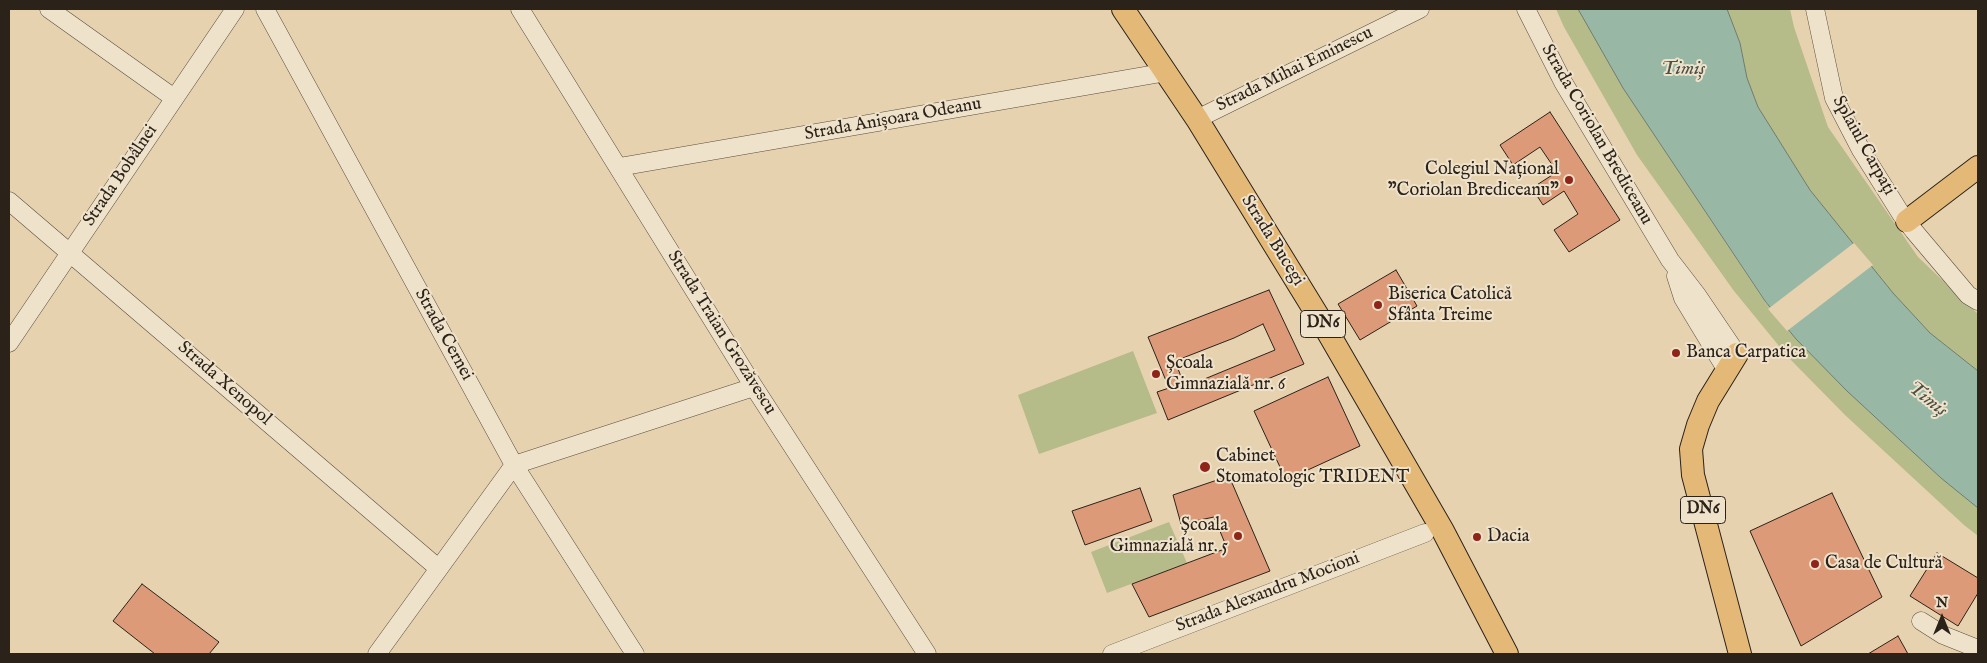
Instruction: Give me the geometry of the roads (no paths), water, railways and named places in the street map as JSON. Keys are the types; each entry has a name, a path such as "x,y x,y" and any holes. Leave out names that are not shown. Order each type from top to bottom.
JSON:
{"main road":[{"name":"Strada Bucegi","path":"1123,9 1198,119 1326,329 1434,532"},
{"path":"1907,221 1978,167"},
{"name":"DN6","path":"1731,362 1704,409 1691,449 1694,475 1740,654"},
{"name":"DN6","path":"1434,532 1505,654"}],"street":[{"path":"49,9 174,98"},
{"name":"Strada Bobâlnei","path":"9,343 235,9"},
{"name":"Strada Cernei","path":"265,9 514,466 634,654"},
{"name":"Strada Traian Grozăvescu","path":"520,9 754,387 928,654"},
{"name":"Strada Mihai Eminescu","path":"1198,119 1420,9"},
{"name":"Strada Coriolan Brediceanu","path":"1526,9 1563,82 1670,260 1683,298 1731,362"},
{"name":"Splaiul Carpați","path":"1815,9 1834,98 1861,150 1907,221 1968,295 1977,299"},
{"name":"Strada Anișoara Odeanu","path":"619,168 1167,72"},
{"name":"Strada Xenopol","path":"9,201 438,568"},
{"path":"377,654 514,466 754,387"},
{"name":"Strada Alexandru Mocioni","path":"1112,654 1434,532"},
{"path":"1921,621 1943,635 1978,650"},
{"path":"1971,654 1978,650"}],"water":[{"name":"Timiș","path":"1578,9 1727,9 1740,43 1747,78 1758,107 1810,190 1893,293 1930,333 1978,371 1978,508 1941,478 1847,391 1796,339 1765,301 1623,88"}],"place":[{"name":"Colegiul Național \"Coriolan Brediceanu\"","path":"1569,180"},
{"name":"Biserica Catolică Sfânta Treime","path":"1378,305"},
{"name":"Banca Carpatica","path":"1676,353"},
{"name":"Școala Gimnazială nr. 6","path":"1156,374"},
{"name":"Cabinet Stomatologic TRIDENT","path":"1205,467"},
{"name":"Școala Gimnazială nr. 5","path":"1238,536"},
{"name":"Dacia","path":"1477,537"},
{"name":"Casa de Cultură","path":"1815,564"}]}
